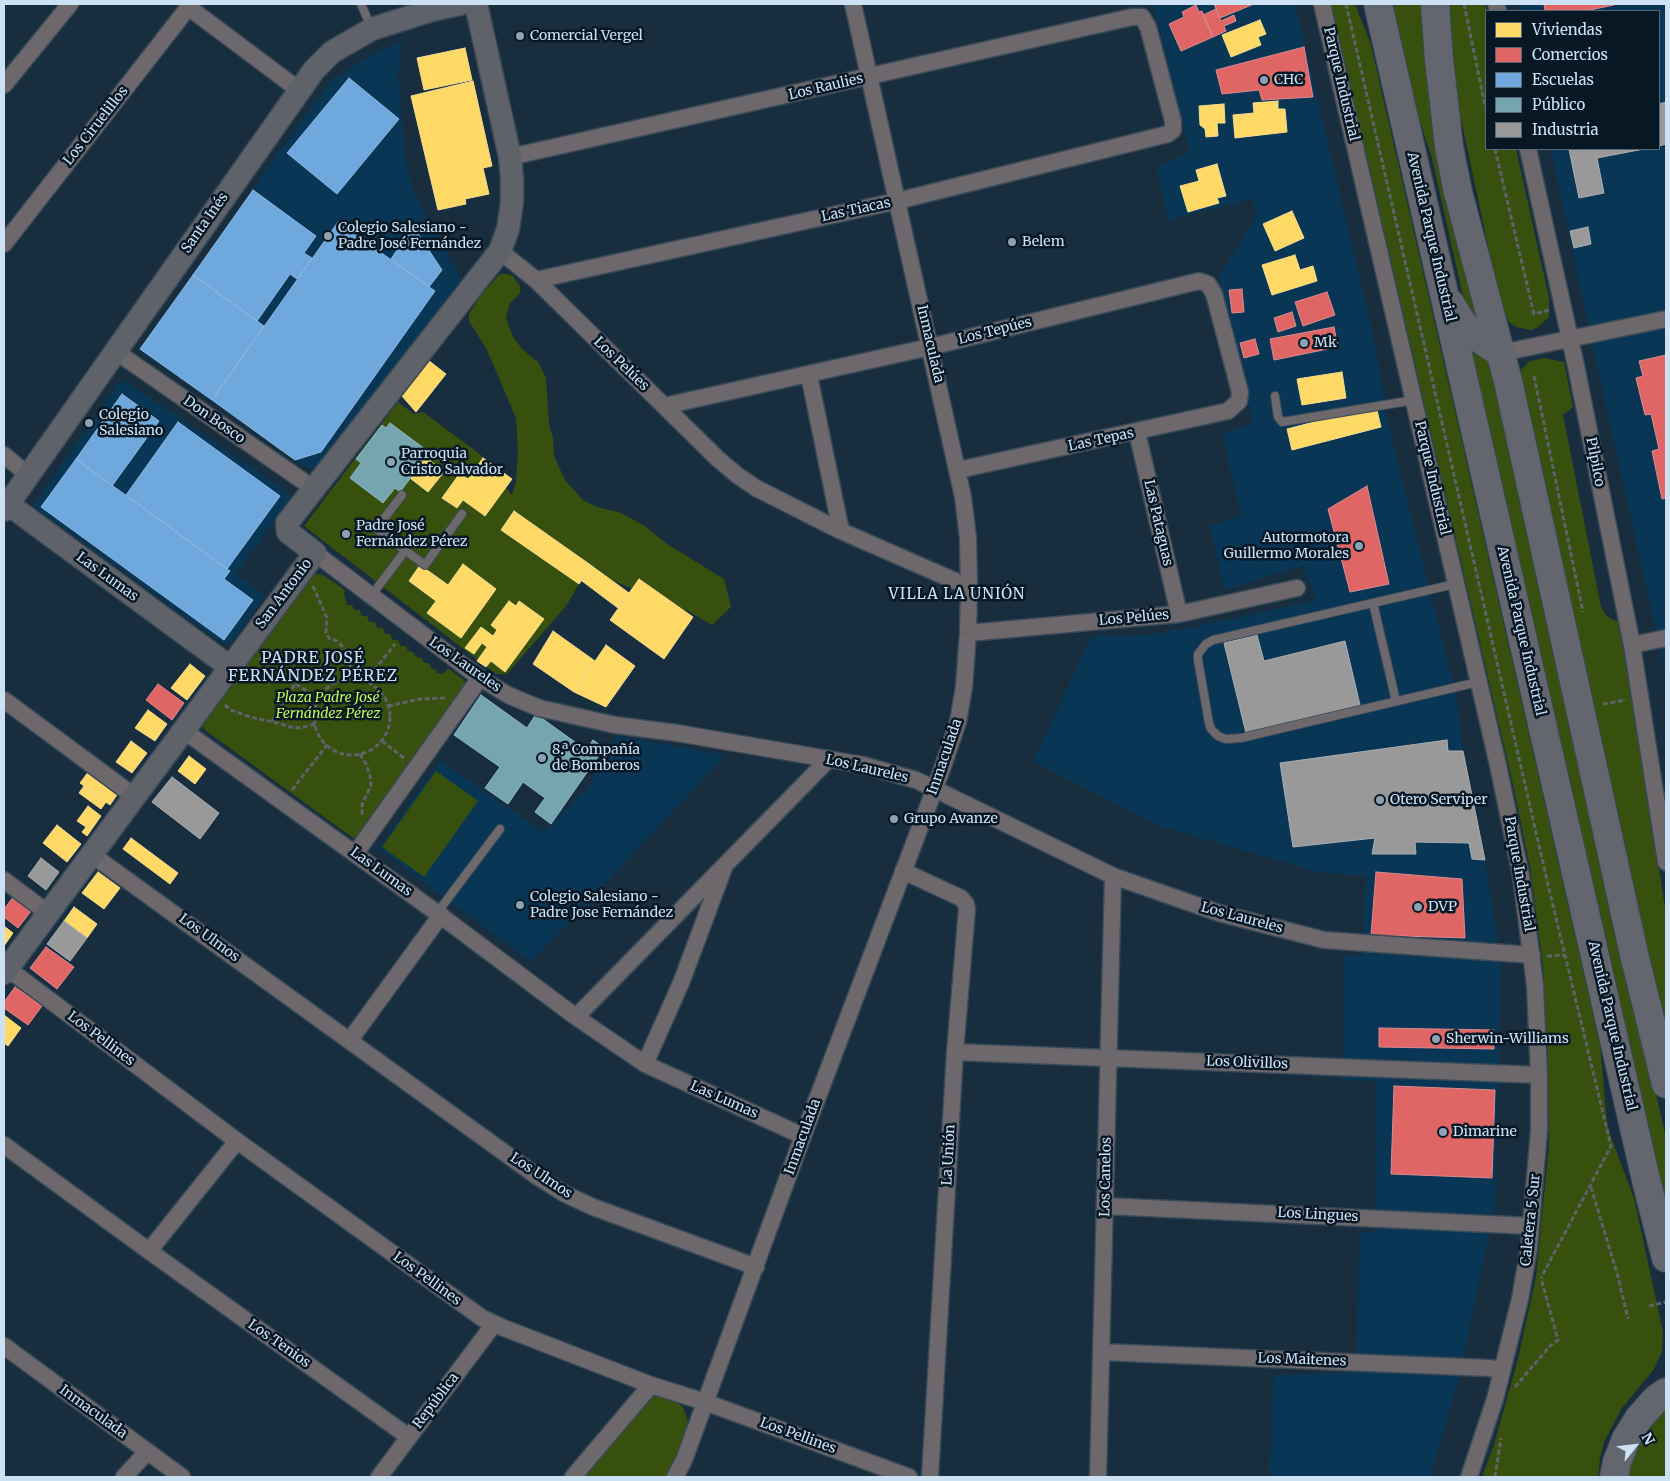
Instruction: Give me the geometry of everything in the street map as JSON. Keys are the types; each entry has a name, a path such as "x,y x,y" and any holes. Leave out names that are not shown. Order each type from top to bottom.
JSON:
{"highway":[{"name":"Avenida Parque Industrial","path":"1378,4 1646,1180 1666,1258"},
{"path":"1435,4 1445,111 1458,192 1501,353 1634,954 1666,1084"},
{"path":"1440,281 1454,311 1463,324 1475,336 1501,353"},
{"path":"1614,1477 1617,1462 1626,1438 1639,1418 1666,1392"}],"main road":[{"name":"Santa Inés","path":"6,507 314,70 332,52 372,29 432,10 460,4"},
{"path":"476,4 510,157 512,202 508,229 500,251"},
{"name":"San Antonio","path":"5,971 315,552 291,534 286,526 287,523 500,251"},
{"name":"Las Lumas","path":"6,507 230,667"}],"street":[{"path":"4,85 70,4"},
{"name":"Inmaculada","path":"675,1477 684,1460 803,1136 934,789 958,722 964,687 969,587 966,520 958,470 853,4"},
{"name":"Parque Industrial","path":"1322,4 1414,400 1539,955"},
{"name":"Los Ciruelillos","path":"4,244 190,6 299,90"},
{"name":"Los Raulies","path":"510,157 1132,17 1142,17 1148,27 1173,121 1173,130"},
{"name":"Las Tiacas","path":"536,280 897,201 1168,134 1173,130"},
{"name":"Pilpilco","path":"1528,150 1570,339 1632,645 1666,862"},
{"name":"Los Pelúes","path":"500,251 536,280 718,459 737,475 756,488 841,531 969,587"},
{"name":"Los Tepúes","path":"664,406 930,348 1199,281 1208,284 1214,294 1240,392 1239,401"},
{"path":"1501,353 1666,319"},
{"name":"Don Bosco","path":"115,351 313,488"},
{"path":"809,375 841,531"},
{"name":"Las Tepas","path":"958,470 1228,411 1239,401"},
{"name":"Las Pataguas","path":"1137,432 1179,614"},
{"path":"4,454 28,475"},
{"name":"Los Laureles","path":"315,552 480,678 519,700 564,714 615,725 677,733 863,765 916,780 1113,876 1220,913 1324,940 1539,955"},
{"name":"Los Pelúes","path":"968,633 1179,614 1297,588"},
{"path":"1632,645 1666,638"},
{"path":"358,850 480,678"},
{"path":"4,700 134,796"},
{"name":"Las Lumas","path":"183,730 283,802 358,850 439,914 576,1017 645,1064 803,1136"},
{"path":"576,1017 829,759"},
{"name":"Los Ulmos","path":"91,854 538,1177 565,1194 593,1207 756,1267"},
{"path":"645,1064 681,983 727,862"},
{"name":"La Unión","path":"903,871 961,898 966,904 967,909 955,1052 930,1477"},
{"name":"Los Canelos","path":"1098,1477 1113,876"},
{"path":"4,880 48,913"},
{"path":"350,1040 439,914"},
{"name":"Caletera 5 Sur","path":"1469,1477 1490,1418 1520,1299 1531,1226 1539,1130 1537,1017 1539,955"},
{"name":"Los Pellines","path":"5,971 471,1311 494,1324 651,1385 705,1402 909,1477"},
{"name":"Los Olivillos","path":"955,1052 1539,1075"},
{"path":"149,1251 238,1141"},
{"name":"Los Tenios","path":"4,1145 409,1437"},
{"name":"Los Lingues","path":"1105,1206 1531,1226"},
{"name":"República","path":"378,1477 494,1324"},
{"name":"Inmaculada","path":"4,1346 182,1477"},
{"name":"Los Maitenes","path":"1101,1352 1502,1370"},
{"path":"573,1477 651,1385"},
{"path":"124,1477 147,1452"}],"lane":[{"path":"362,4 372,29"},
{"path":"1274,396 1278,418 1282,422 1414,400"},
{"path":"402,495 376,530 426,565 462,514"},
{"path":"372,596 405,551"},
{"path":"1455,584 1213,640 1206,644 1198,654 1209,723 1211,729 1218,736 1233,739 1478,682"},
{"path":"1373,604 1396,701"},
{"path":"439,914 500,829"}],"path":[{"path":"1346,4 1565,955 1611,1146 1540,1276 1558,1340 1550,1346 1513,1390"},
{"path":"1464,4 1485,105"},
{"path":"1495,150 1534,314 1563,306"},
{"path":"312,584 321,600 327,618 326,633 329,638 336,641 346,650 350,665 347,679"},
{"path":"366,682 396,644"},
{"path":"258,657 319,698"},
{"path":"347,679 366,682 375,687 383,696 388,706 389,724 382,741 375,747 360,754 348,755 337,752 327,746 319,736 315,724 314,715 319,698 331,685 347,679"},
{"path":"272,722 296,684"},
{"path":"388,706 420,698 466,698"},
{"path":"223,704 231,710 250,717 272,722 300,728 315,724"},
{"path":"382,741 416,768"},
{"path":"283,802 327,746"},
{"path":"358,850 364,828 361,815 362,805 371,784 366,764 360,754"},
{"path":"1539,955 1565,955"},
{"path":"1590,1186 1618,1277 1628,1319"},
{"path":"1649,1306 1666,1302"},
{"path":"1495,1477 1502,1430"}],"shaded area":[{"path":"1153,4 1295,4 1374,339 1390,432 1457,699 1463,751 1485,860 1501,964 1495,1205 1459,1379 1430,1477 1269,1477 1274,1375 1357,1372 1359,1233 1375,1232 1375,1081 1343,1080 1343,956 1362,956 1366,876 1317,872 1160,826 1033,761 1092,636 1147,635 1195,627 1316,600 1303,566 1224,590 1210,525 1242,516 1223,432 1253,424 1219,276 1256,217 1253,199 1168,220 1157,168 1190,152"},
{"path":"1518,4 1666,4 1666,686 1661,652 1592,344 1551,150 1660,150 1660,10 1520,10"},
{"name":"Colegio Salesiano - Padre José Fernández","path":"402,41 398,75 405,158 413,192 461,280 316,468 308,469 140,349 331,82 372,54"},
{"path":"125,381 284,489 290,497 236,574 265,596 232,642 227,645 216,639 33,506 117,385"},
{"name":"Colegio Salesiano - Padre Jose Fernández","path":"616,736 726,755 531,962 378,848 440,761 544,832 590,785"}],"green space":[{"path":"1331,4 1355,4 1371,45 1600,1044 1607,1123 1634,1198 1663,1332 1662,1351 1654,1369 1622,1408 1605,1440 1600,1458 1598,1477 1482,1477 1494,1445 1518,1359 1536,1277 1549,1146 1548,1060 1543,966 1530,867 1512,780"},
{"path":"1392,4 1423,4 1481,332 1469,322 1431,154 1417,113"},
{"path":"1448,4 1485,4 1487,10 1485,10 1485,150 1516,150 1549,298 1549,317 1538,327 1531,330 1516,327 1506,317 1491,260 1456,95"},
{"path":"500,274 513,276 520,286 520,293 510,303 506,318 513,337 523,350 538,362 546,378 549,424 553,438 554,456 565,480 583,500 597,507 621,513 645,526 667,544 724,579 731,607 712,625 688,611 662,604 612,580 591,564 566,606 507,674 496,674 304,526 398,402 414,414 423,412 481,455 512,495 516,482 518,451 516,418 487,350 469,321 469,314 480,296"},
{"path":"1465,341 1489,359 1666,1138 1666,1215"},
{"path":"1544,358 1564,362 1573,407 1563,415 1601,607 1606,615 1618,621 1646,783 1666,915 1666,1054 1629,896 1520,371 1530,361"},
{"name":"Plaza Padre José Fernández Pérez","path":"311,575 323,575 345,590 344,594 347,605 352,605 354,610 360,610 361,616 367,616 369,622 375,622 377,628 383,628 385,634 390,634 393,640 398,640 401,646 406,646 408,651 413,652 416,657 422,658 424,663 429,663 432,669 437,670 437,673 443,674 448,668 470,685 357,841 205,730 201,724"},
{"path":"436,771 478,801 424,877 382,847"},
{"path":"655,1396 670,1398 683,1407 688,1421 681,1445 667,1477 583,1477 648,1401"},
{"path":"1666,1404 1666,1477 1625,1477 1643,1429"}],"building: Viviendas":[{"path":"1260,20 1266,34 1258,37 1261,45 1231,57 1222,35"},
{"path":"465,48 472,80 424,90 417,58"},
{"path":"473,81 492,166 483,168 489,194 465,199 466,204 438,210 411,96"},
{"path":"1278,101 1278,109 1285,109 1287,132 1235,138 1233,115 1254,113 1253,103"},
{"path":"1224,104 1225,123 1217,123 1218,136 1206,137 1205,129 1200,125 1199,106"},
{"path":"1217,164 1226,196 1217,198 1219,203 1188,212 1180,186 1199,181 1196,170"},
{"path":"1292,211 1304,238 1275,251 1263,224"},
{"path":"1295,255 1300,270 1313,266 1317,281 1272,295 1262,265"},
{"path":"428,360 446,374 416,412 401,395"},
{"path":"1342,372 1346,398 1302,405 1297,379"},
{"path":"1376,406 1381,427 1292,450 1287,429"},
{"path":"426,457 444,472 428,492 410,478"},
{"path":"483,458 512,479 485,516 463,500 457,508 442,498 460,473 468,479"},
{"path":"514,511 592,566 579,584 501,530"},
{"path":"463,564 496,589 461,638 427,613 436,601 409,581 420,565 448,585"},
{"path":"592,566 629,593 618,608 582,581"},
{"path":"639,579 693,617 664,659 610,620"},
{"path":"509,601 516,606 519,601 544,619 505,672 491,661 486,667 477,661 487,647 482,643 474,654 465,648 481,627 493,636 497,630 491,625"},
{"path":"553,631 595,661 574,692 533,664"},
{"path":"606,645 635,666 606,707 574,692"},
{"path":"190,664 205,676 187,700 171,688"},
{"path":"148,710 167,724 155,741 135,728"},
{"path":"131,741 147,753 132,773 116,762"},
{"path":"189,756 206,769 195,784 178,771"},
{"path":"89,771 119,792 110,805 80,783"},
{"path":"84,786 106,802 101,809 79,793"},
{"path":"88,806 101,816 87,836 82,832 86,827 77,821"},
{"path":"57,825 81,844 67,862 43,843"},
{"path":"131,838 178,873 170,884 123,849"},
{"path":"98,872 120,888 104,909 82,893"},
{"path":"74,907 97,924 87,938 64,921"},
{"path":"4,926 13,933 4,946"},
{"path":"4,1015 21,1028 8,1046 4,1043"}],"building: Comercios":[{"path":"1214,4 1254,4 1220,18"},
{"path":"1544,4 1614,4 1590,10 1545,10"},
{"path":"1196,5 1199,12 1202,11 1213,37 1181,51 1169,24 1184,17 1182,12"},
{"path":"1216,9 1221,21 1234,15 1236,21 1224,26 1226,31 1213,37 1203,15"},
{"name":"CHC","path":"1304,47 1313,97 1262,100 1259,90 1222,94 1216,70"},
{"path":"1242,289 1244,312 1232,313 1229,290"},
{"path":"1327,292 1335,315 1303,326 1295,302"},
{"path":"1292,312 1296,326 1278,332 1274,318"},
{"name":"Mk","path":"1334,327 1338,347 1274,360 1270,339"},
{"path":"1255,339 1259,354 1244,358 1240,343"},
{"path":"1666,355 1666,498 1662,499 1652,451 1659,449 1651,414 1645,415 1636,378 1643,376 1639,361"},
{"name":"Autormotora Guillermo Morales","path":"1367,486 1389,584 1350,592 1328,509"},
{"path":"158,684 184,703 172,720 146,700"},
{"name":"DVP","path":"1376,872 1462,879 1465,938 1371,935"},
{"path":"14,896 32,910 18,928 4,917 4,909"},
{"path":"46,947 74,967 57,989 30,968"},
{"path":"15,987 42,1006 28,1025 4,1008 4,1002"},
{"name":"Sherwin-Williams","path":"1379,1028 1494,1030 1494,1049 1379,1047"},
{"name":"Dimarine","path":"1394,1086 1495,1090 1492,1178 1391,1174"}],"building: Escuelas":[{"path":"349,78 399,119 337,194 287,153"},
{"path":"253,190 316,236 304,253 312,258 297,279 290,274 257,321 193,275"},
{"path":"338,222 435,291 321,452 295,460 212,400"},
{"path":"413,226 442,270 429,287 391,259"},
{"path":"193,275 264,326 212,400 140,349"},
{"path":"122,394 159,421 112,486 76,459"},
{"path":"178,422 280,496 227,569 126,495"},
{"path":"76,459 230,571 224,579 253,600 224,640 41,507"}],"building: Público":[{"name":"Parroquia Cristo Salvador","path":"390,423 425,449 418,457 423,461 400,492 395,488 383,503 350,478 361,463 356,459 382,425 386,428"},
{"name":"8.ª Compañía de Bomberos","path":"481,695 527,728 536,714 586,750 593,740 604,748 551,824 535,812 545,798 523,782 508,804 485,788 500,767 454,735"}],"building: Industria":[{"path":"1666,102 1666,144 1660,146 1660,104"},
{"path":"1569,150 1639,150 1597,158 1604,193 1579,198"},
{"path":"1588,227 1591,244 1574,248 1570,231"},
{"path":"1257,635 1264,661 1345,641 1360,705 1246,733 1224,643"},
{"name":"Otero Serviper","path":"1447,740 1448,751 1463,751 1485,860 1472,859 1469,843 1415,842 1416,854 1372,854 1375,838 1293,847 1280,763"},
{"path":"172,777 219,813 200,839 152,802"},
{"path":"41,858 59,872 46,890 28,876"},
{"path":"64,921 87,938 70,961 47,944"}],"place":[{"name":"Comercial Vergel","path":"520,36"},
{"name":"CHC","path":"1264,80"},
{"name":"Colegio Salesiano - Padre José Fernández","path":"328,236"},
{"name":"Belem","path":"1012,242"},
{"name":"Mk","path":"1304,343"},
{"name":"Colegio Salesiano","path":"89,423"},
{"name":"Parroquia Cristo Salvador","path":"391,462"},
{"name":"Padre José Fernández Pérez","path":"346,534"},
{"name":"Autormotora Guillermo Morales","path":"1359,546"},
{"name":"8.ª Compañía de Bomberos","path":"542,758"},
{"name":"Otero Serviper","path":"1380,800"},
{"name":"Grupo Avanze","path":"894,819"},
{"name":"Colegio Salesiano - Padre Jose Fernández","path":"520,905"},
{"name":"DVP","path":"1418,907"},
{"name":"Sherwin-Williams","path":"1436,1039"},
{"name":"Dimarine","path":"1443,1132"}],"district":[{"name":"VILLA LA UNIÓN","path":"957,595"},
{"name":"PADRE JOSÉ FERNÁNDEZ PÉREZ","path":"313,667"}]}
